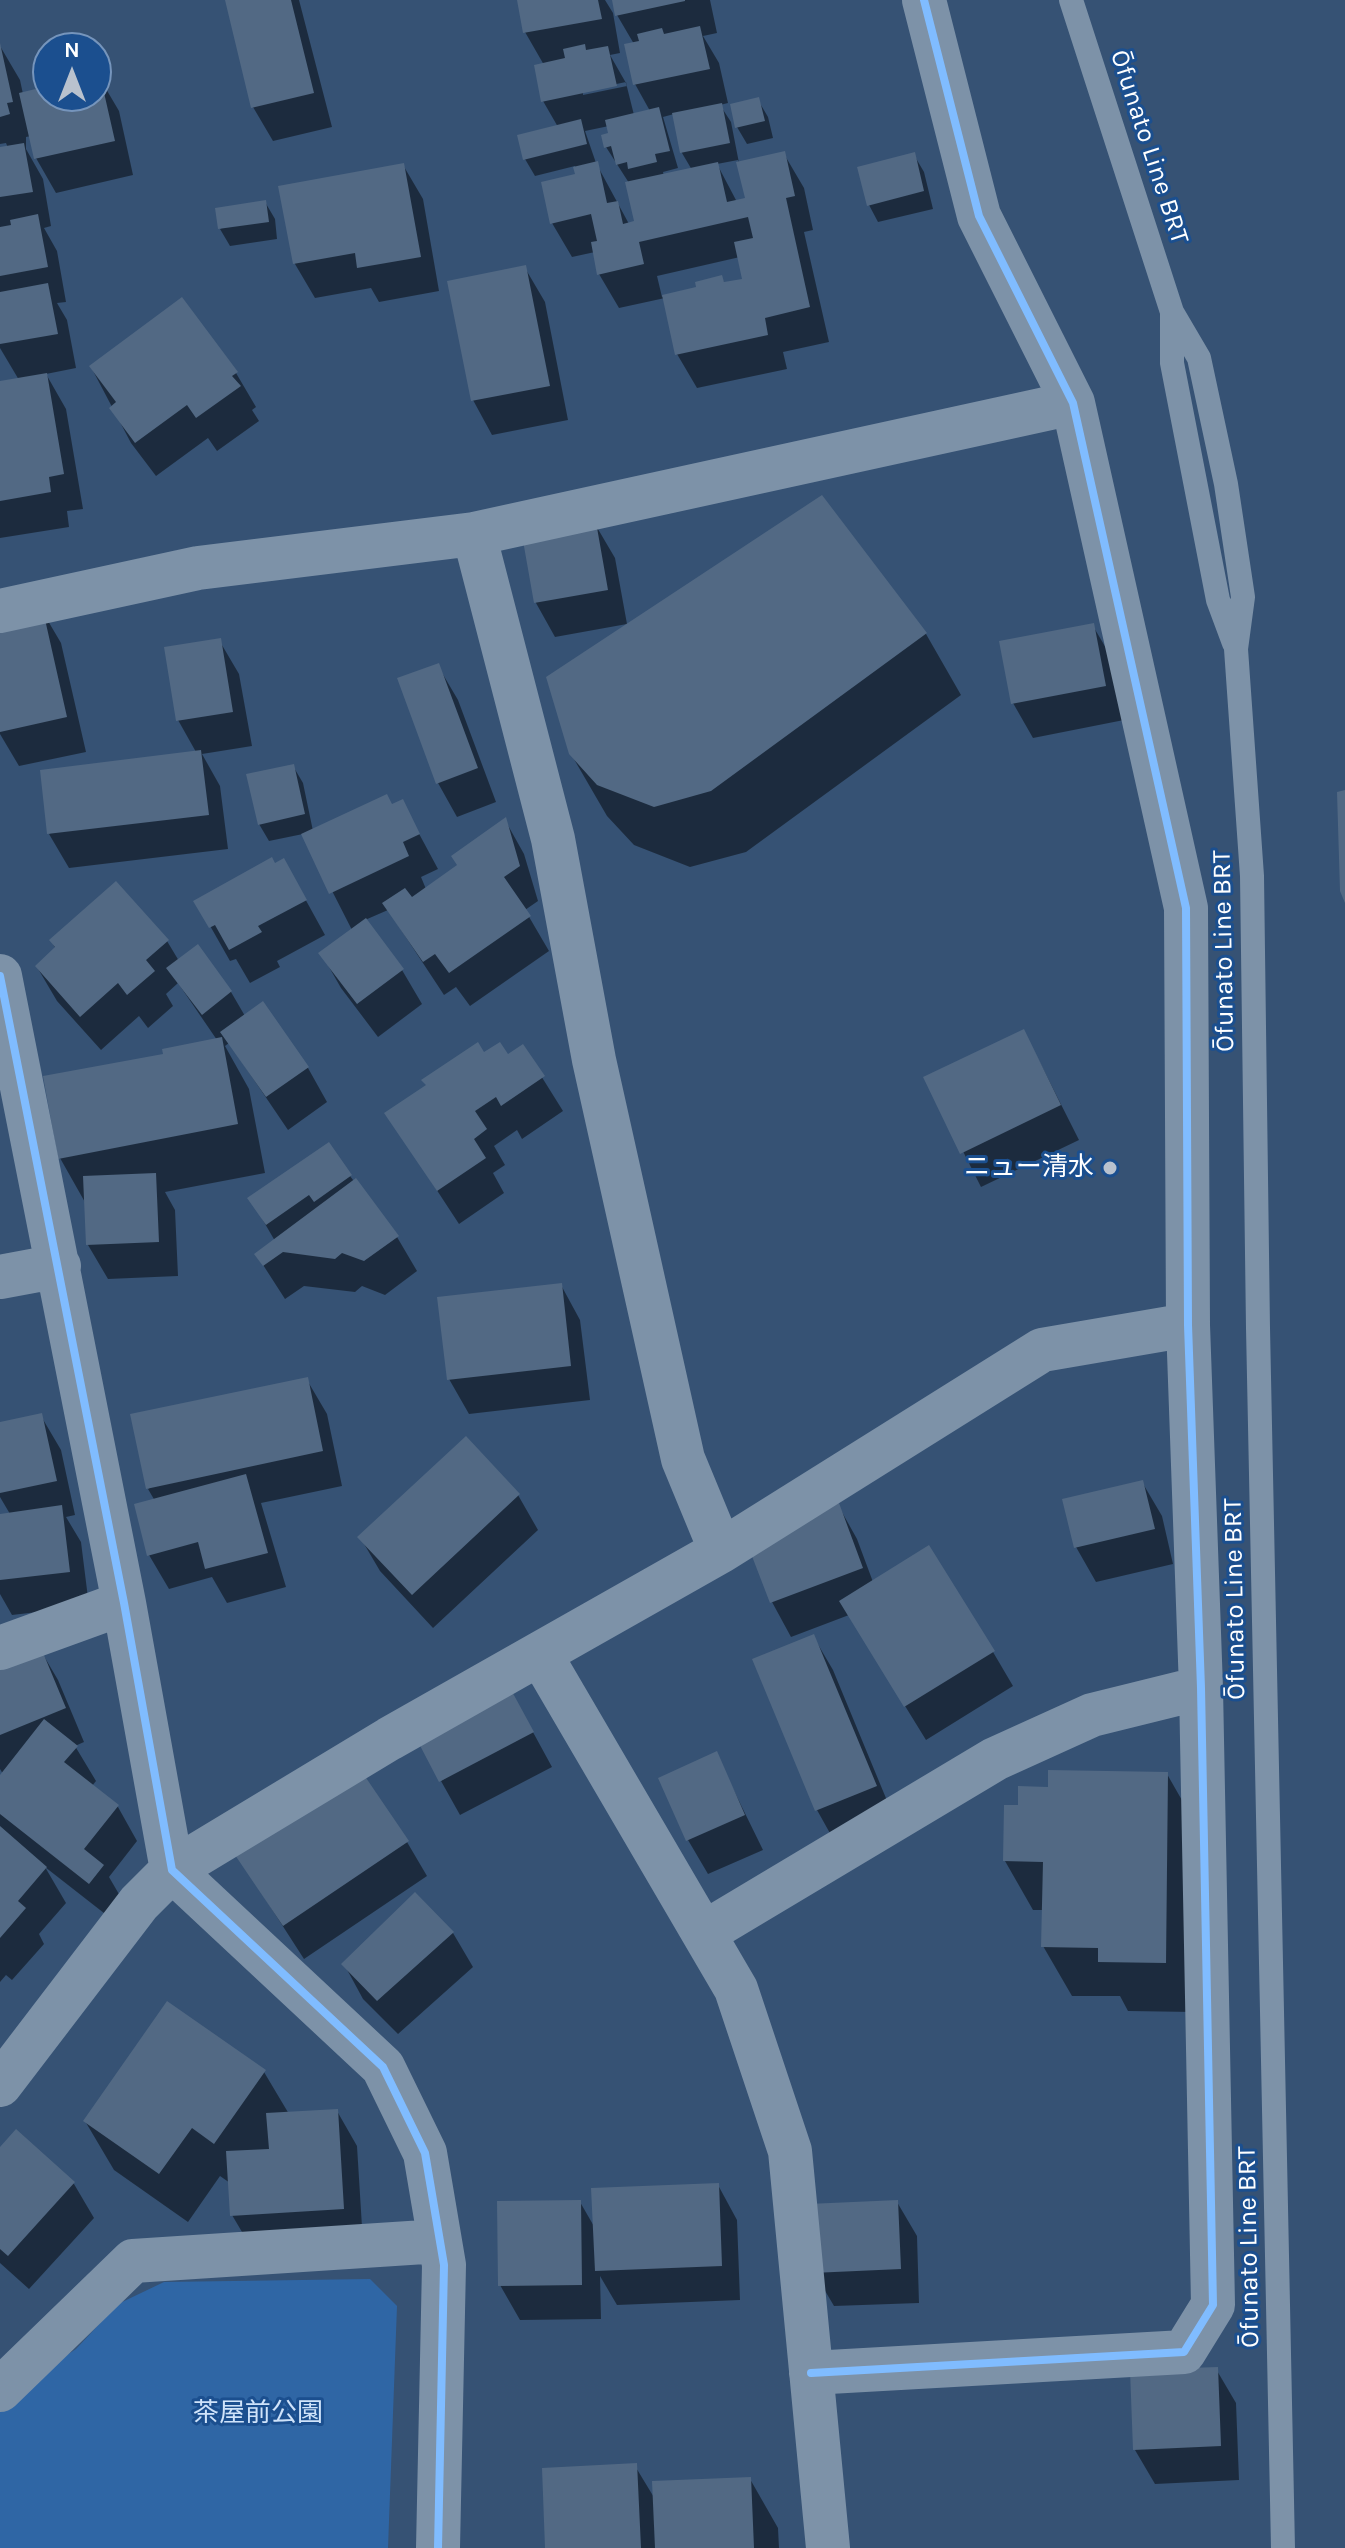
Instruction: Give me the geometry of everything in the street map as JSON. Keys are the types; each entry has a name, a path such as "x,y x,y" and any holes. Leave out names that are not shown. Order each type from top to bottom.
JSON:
{"street":[{"path":"811,2373 1184,2352 1213,2305 1201,1688 1188,1325 1186,908 1073,403 979,216 924,0"},
{"path":"0,611 198,568 474,534 1073,403"},
{"path":"474,534 553,839 594,1060 683,1459 721,1551"},
{"path":"0,976 124,1603 172,1870 383,2067 425,2153 444,2265 438,2548"},
{"path":"0,1277 59,1266"},
{"path":"0,2085 139,1903 172,1870 389,1739 721,1551 1042,1350 1188,1325"},
{"path":"0,1648 124,1603"},
{"path":"540,1654 736,1989 790,2151 828,2548"},
{"path":"704,1933 995,1759 1092,1715 1201,1688"},
{"path":"0,2390 133,2261 440,2241"}],"lane":[{"name":"Ōfunato Line BRT","path":"1071,0 1172,312 1199,358 1226,484 1243,597 1236,649 1252,876 1258,1344 1283,2548"}],"green space":[{"name":"茶屋前公園","path":"370,2279 397,2306 388,2548 0,2548 0,2399 76,2349 118,2304 164,2282"}],"building":[{"path":"225,0 291,0 314,93 251,108"},
{"path":"517,0 598,0 602,19 523,33"},
{"path":"612,0 685,0 685,1 615,16"},
{"path":"700,26 710,69 633,85 624,44 639,41 637,34 662,28 664,34"},
{"path":"0,43 13,102 7,103 10,114 0,117"},
{"path":"585,44 586,50 608,46 617,86 541,102 534,65 565,58 563,49"},
{"path":"32,90 32,112 108,112 115,141 34,159 19,93"},
{"path":"759,97 765,121 735,128 730,104"},
{"path":"722,103 730,143 680,153 672,113"},
{"path":"659,107 670,151 655,154 657,162 628,169 627,162 616,165 611,146 604,148 601,135 608,133 605,120"},
{"path":"581,119 587,144 523,160 517,135"},
{"path":"24,143 33,192 0,197 0,147"},
{"path":"785,151 795,196 786,198 810,307 765,318 768,335 675,355 662,295 696,287 695,282 722,275 724,282 742,279 734,242 753,238 748,217 639,242 644,264 597,275 591,242 597,241 591,214 550,224 541,182 575,174 573,167 598,161 607,203 618,201 623,224 634,221 625,182 718,162 727,202 745,198 736,162"},
{"path":"915,152 924,191 867,206 857,167"},
{"path":"404,163 421,257 357,268 355,253 293,264 278,186"},
{"path":"266,200 269,222 218,229 215,208"},
{"path":"38,214 48,267 0,276 0,227 11,225 10,220"},
{"path":"526,265 550,386 471,401 447,281"},
{"path":"48,283 58,334 0,344 0,292"},
{"path":"182,297 238,372 232,376 241,386 196,418 187,405 135,443 109,408 116,402 89,366"},
{"path":"47,373 64,474 49,477 51,492 0,501 0,381"},
{"path":"822,495 927,633 711,791 654,807 597,785 569,754 546,677"},
{"path":"596,522 608,590 534,603 522,535"},
{"path":"42,606 67,717 0,732 0,615"},
{"path":"1094,623 1106,686 1011,704 999,641"},
{"path":"221,638 233,712 176,721 164,647"},
{"path":"439,663 478,768 436,784 397,678"},
{"path":"201,750 209,815 47,834 40,770"},
{"path":"294,764 305,814 258,825 246,774"},
{"path":"1345,790 1345,903 1340,891 1337,792"},
{"path":"387,794 392,804 403,799 420,834 403,842 409,856 329,894 301,834"},
{"path":"506,817 520,866 504,877 531,916 449,973 435,954 423,962 382,903 405,888 412,897 457,865 451,856"},
{"path":"272,857 275,863 284,858 307,900 258,926 262,932 229,950 215,925 209,928 193,901"},
{"path":"116,881 169,940 146,960 155,971 127,995 118,983 80,1017 35,966 55,947 49,940"},
{"path":"366,918 404,969 357,1004 318,953"},
{"path":"198,944 232,991 202,1015 166,968"},
{"path":"263,1001 309,1067 266,1097 220,1032"},
{"path":"1024,1029 1061,1105 960,1154 923,1077"},
{"path":"222,1037 238,1124 58,1159 43,1076 163,1054 162,1049"},
{"path":"478,1042 484,1052 500,1042 508,1054 523,1044 545,1076 501,1106 496,1097 475,1111 487,1129 474,1139 486,1158 437,1191 384,1113 426,1085 421,1080"},
{"path":"329,1142 352,1175 314,1202 309,1195 266,1225 247,1198"},
{"path":"156,1173 159,1242 86,1245 83,1176"},
{"path":"356,1178 399,1236 364,1261 342,1253 335,1259 283,1252 263,1266 254,1254"},
{"path":"562,1283 571,1366 447,1380 437,1297"},
{"path":"308,1377 323,1451 146,1489 130,1414"},
{"path":"42,1413 57,1481 0,1493 0,1422"},
{"path":"466,1436 520,1494 412,1595 357,1537"},
{"path":"246,1474 268,1553 205,1569 198,1542 147,1556 134,1504"},
{"path":"1143,1480 1155,1529 1074,1548 1062,1499"},
{"path":"839,1503 863,1568 770,1603 745,1538"},
{"path":"62,1505 70,1572 0,1580 0,1514"},
{"path":"929,1545 995,1651 904,1707 839,1601"},
{"path":"814,1634 877,1786 815,1811 752,1659"},
{"path":"39,1643 66,1708 0,1735 0,1659"},
{"path":"509,1686 534,1732 439,1782 414,1734"},
{"path":"44,1719 78,1746 64,1762 119,1805 84,1849 104,1865 89,1884 0,1814 0,1775"},
{"path":"717,1751 745,1815 686,1841 658,1778"},
{"path":"360,1769 409,1841 283,1926 235,1855"},
{"path":"1048,1770 1168,1772 1166,1963 1098,1962 1098,1948 1041,1947 1043,1862 1003,1861 1004,1805 1018,1805 1018,1786 1048,1787"},
{"path":"0,1826 47,1867 18,1901 26,1908 0,1938"},
{"path":"415,1892 454,1932 377,2001 341,1964"},
{"path":"167,2001 266,2070 214,2144 192,2128 159,2174 83,2121"},
{"path":"338,2109 344,2209 230,2216 226,2151 269,2149 266,2113"},
{"path":"16,2129 75,2182 8,2256 0,2249 0,2147"},
{"path":"719,2183 722,2266 595,2271 591,2188"},
{"path":"581,2200 582,2285 498,2286 497,2201"},
{"path":"898,2200 901,2269 812,2273 808,2204"},
{"path":"1218,2367 1221,2446 1133,2450 1130,2370"},
{"path":"637,2463 641,2548 545,2548 542,2468"},
{"path":"751,2477 754,2548 655,2548 652,2481"}],"cycle path":[{"path":"811,2373 1184,2352 1213,2305 1201,1688 1188,1325 1186,908 1073,403 979,216 924,0"},
{"path":"0,976 124,1603 172,1870 383,2067 425,2153 444,2265 438,2548"}],"place":[{"name":"ニュー清水","path":"1110,1168"}]}
